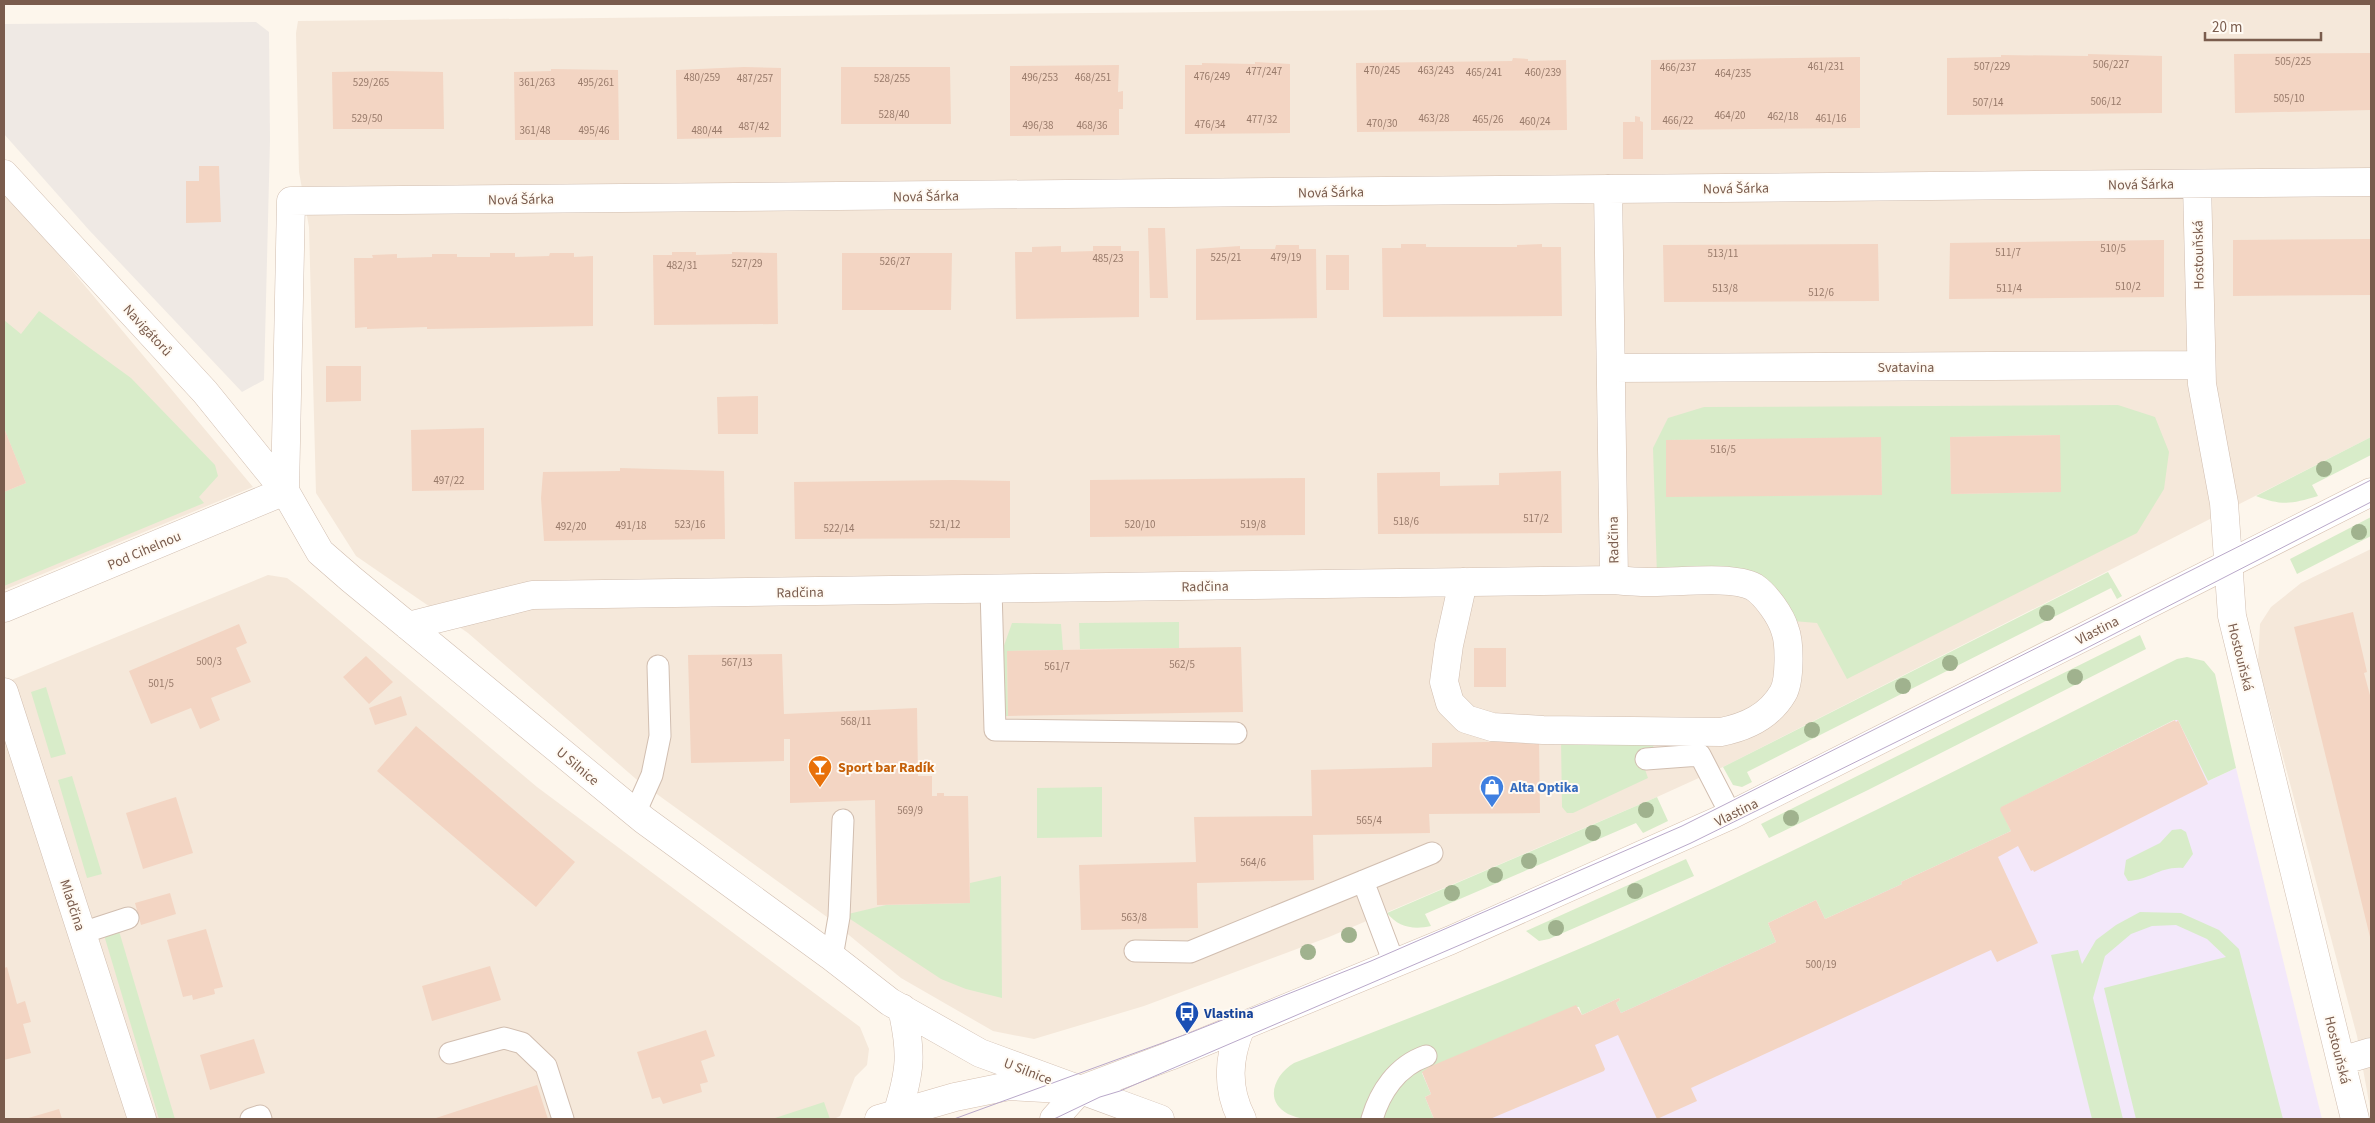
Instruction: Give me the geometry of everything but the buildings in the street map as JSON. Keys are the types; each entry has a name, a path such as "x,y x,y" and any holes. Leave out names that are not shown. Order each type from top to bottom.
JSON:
{"street":[{"name":"Nová Šárka","path":"285,491 290,201 2371,182"},
{"name":"Hostouňská","path":"2197,184 2200,365 2205,405 2224,503 2232,616 2355,1119"},
{"name":"Navigátorů","path":"9,186 205,392 285,491"},
{"name":"Radčina","path":"408,626 532,595 1614,580 1608,189"},
{"name":"Svatavina","path":"1611,368 2200,365"},
{"name":"Pod Cihelnou","path":"4,608 285,491"},
{"name":"U Silnice","path":"285,491 320,552 351,579 635,813 832,957 890,1002 980,1053 1160,1119"},
{"name":"Vlastina","path":"888,1116 955,1097 1010,1086 1080,1090 1241,1027 1394,963 1731,815 2371,492"},
{"path":"1463,582 1449,645 1444,682 1450,703 1466,719 1492,727 1542,730 1721,732 1744,727 1764,715 1784,692 1789,662 1786,630 1768,601 1754,587 1733,581 1648,582 1614,580"},
{"name":"Mladčina","path":"4,692 142,1119"},
{"path":"888,1116 909,1074 909,1038 902,1008"},
{"path":"1241,1027 1231,1055 1230,1083 1242,1119"},
{"path":"2341,1061 2371,1052"},
{"name":"Vlastina","path":"1054,1119 1080,1090"}],"lane":[{"path":"991,589 995,730 1236,733"},
{"path":"635,813 652,775 660,736 658,666"},
{"path":"1646,759 1700,755 1731,815"},
{"path":"832,957 839,917 843,820"},
{"path":"1135,952 1190,952 1432,853"},
{"path":"1362,881 1394,963"},
{"path":"82,933 128,918"},
{"path":"450,1053 504,1038 522,1044 546,1066 563,1119"},
{"path":"1372,1119 1378,1101 1400,1069 1426,1056"},
{"path":"251,1119 260,1116 261,1119"}],"shaded area":[{"path":"2371,4 2371,437 1723,767 1657,797 1329,937 1144,1006 1034,1039 993,1031 901,978 827,917 636,779 468,633 356,556 316,493 309,227 299,172 296,33 298,21 1888,5"},
{"path":"256,22 269,32 270,140 264,380 242,392 89,230 4,134 4,24"},
{"path":"4,189 253,487 4,590"},
{"path":"2371,549 2371,1113 2357,1036 2258,663 2260,624 2271,607 2301,583"},
{"path":"268,575 287,578 302,589 537,787 860,1027 869,1049 867,1065 855,1077 840,1116 834,1119 4,1119 4,683"},
{"path":"2178,720 2208,781 2236,768 2322,1119 1434,1119 1425,1097 1431,1095 1422,1072 1576,1005 1582,1015 1619,998 1620,1000 1699,976 1776,942 1768,923 1816,900 1826,919 2011,831 2000,810 2001,807"}],"green space":[{"path":"39,311 131,378 215,465 218,476 199,497 204,503 4,586 4,492 26,483 4,428 4,320 21,334"},
{"path":"2118,405 2155,417 2169,452 2164,489 2137,533 1847,679 1817,623 1793,621 1763,582 1657,576 1653,448 1668,418 1704,407","holes":["2060,435 2060,492 1951,494 1950,437","1881,438 1882,495 1666,496 1666,440"]},
{"path":"2371,437 2371,455 2312,485 2318,496 2301,501 2280,503 2256,496"},
{"path":"2371,517 2371,536 2297,574 2290,559"},
{"path":"2108,572 2122,596 2117,599 2111,588 1747,772 1752,782 1742,787 1733,785 1723,767"},
{"path":"1179,622 1179,648 1080,649 1079,623"},
{"path":"1012,623 1061,624 1063,650 1007,651 1008,716 1002,716 1001,654"},
{"path":"2140,635 2146,649 1868,790 1769,838 1761,824"},
{"path":"2187,657 2204,661 2215,674 2236,768 2208,781 2178,720 2174,720 2002,807 2001,810 2011,831 1901,882 1902,884 1825,919 1816,900 1768,923 1776,942 1621,1013 1616,1003 1620,1000 1619,998 1582,1015 1579,1007 1576,1007 1422,1073 1431,1094 1425,1097 1434,1119 1303,1119 1280,1109 1276,1102 1274,1088 1277,1081 1287,1068 1294,1063 1524,972 1660,913 1855,820 2177,659"},
{"path":"46,687 66,754 51,758 31,692"},
{"path":"1561,740 1656,743 1642,761 1648,778 1573,813 1567,813 1562,807"},
{"path":"72,776 102,874 87,878 58,780"},
{"path":"1102,787 1102,837 1037,838 1037,788"},
{"path":"1657,797 1668,821 1643,833 1636,823 1425,914 1431,926 1418,928 1406,926 1396,922 1387,913"},
{"path":"2181,829 2186,832 2193,854 2183,868 2168,869 2128,881 2124,874 2126,860 2160,843 2172,830"},
{"path":"1686,859 1694,876 1549,939 1539,941 1526,931"},
{"path":"1001,876 1002,998 966,989 941,979 844,915 886,905 970,903 970,883"},
{"path":"2140,912 2181,913 2219,930 2239,949 2283,1119 2136,1119 2104,988 2226,957 2207,939 2176,925 2152,926 2131,934 2105,956 2093,998 2123,1119 2092,1119 2051,955 2078,950 2082,964 2096,940 2116,925"},
{"path":"119,931 175,1119 159,1119 104,935"},
{"path":"824,1102 830,1119 772,1119"}],"tram line":[{"path":"954,1119 1187,1034 1371,961 1682,826 2371,480"},
{"path":"1054,1119 1100,1097 1120,1091 1539,911 1691,843 2079,652 2371,502"}],"place":[{"name":"Sport bar Radík","path":"820,788"},
{"name":"Alta Optika","path":"1492,808"},
{"name":"Vlastina","path":"1187,1034"}]}
